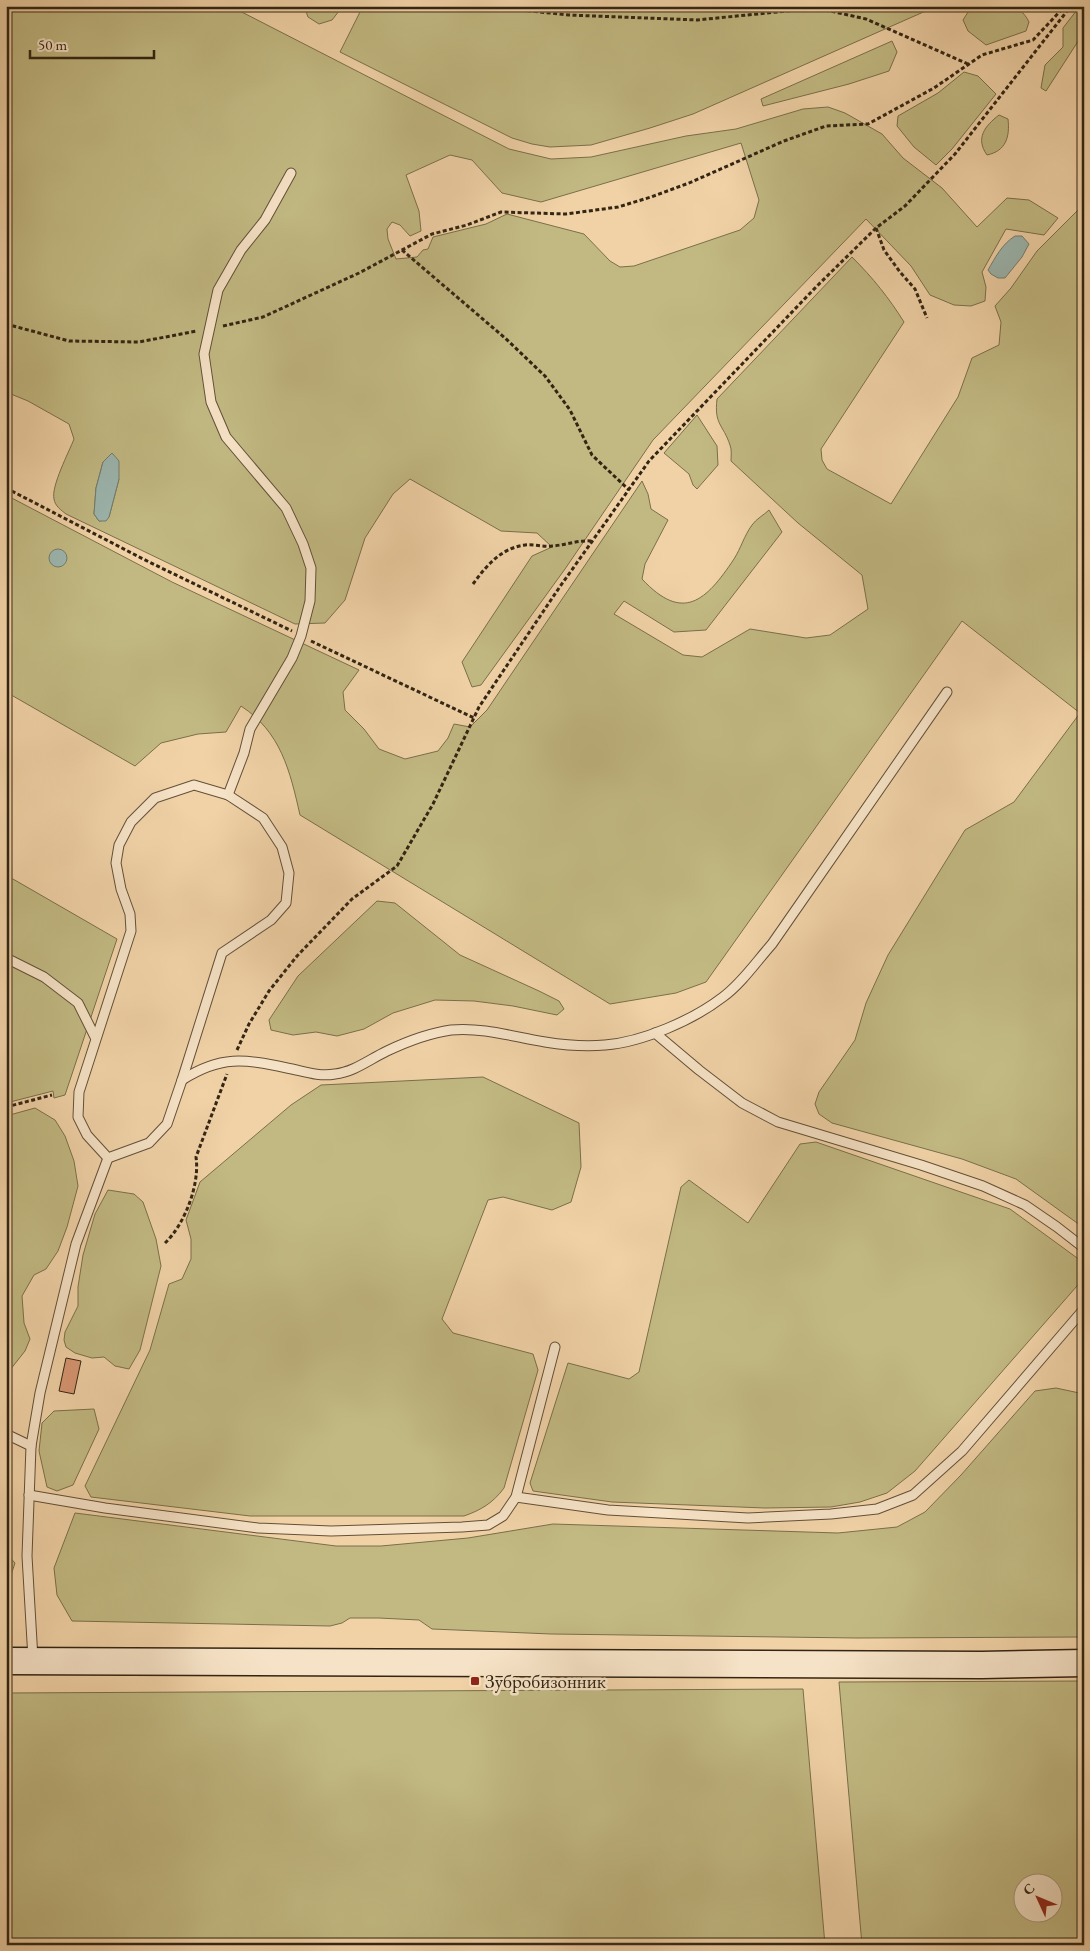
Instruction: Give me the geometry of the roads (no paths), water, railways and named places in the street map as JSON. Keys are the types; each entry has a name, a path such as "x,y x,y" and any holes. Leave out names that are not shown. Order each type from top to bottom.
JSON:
{"main road":[{"path":"6,1661 982,1665 1084,1663"}],"lane":[{"path":"228,795 244,753 250,729 292,658 301,636 310,601 311,568 303,544 286,508 226,437 211,402 204,354 218,290 241,250 265,220 290,173"},
{"path":"182,1080 216,1063 233,1061 287,1068 313,1075 336,1074 357,1067 386,1051 414,1040 451,1030 492,1031 545,1042 575,1045 606,1045 655,1033 694,1015 723,997 741,980 772,944 947,692"},
{"path":"33,1661 28,1583 31,1446 40,1393 76,1244 108,1158 149,1143 167,1124 222,953 271,920 286,902 289,873 282,848 263,818 228,795 194,785 155,798 131,822 119,845 116,863 121,889 130,914 131,932 95,1037 79,1092 78,1116 87,1135 108,1158"},
{"path":"6,958 44,977 78,1003 95,1037"},
{"path":"655,1033 698,1070 742,1103 778,1122 921,1165 982,1186 1025,1205 1057,1226 1084,1248"},
{"path":"516,1497 608,1510 748,1518 832,1514 877,1509 913,1495 962,1451 1084,1309"},
{"path":"29,1495 105,1508 258,1528 331,1531 488,1525 503,1516 516,1497 554,1348"},
{"path":"6,1434 31,1446"}],"water":[{"path":"1015,236 1022,236 1029,244 1022,257 1005,278 998,278 988,270 1003,247"},
{"path":"112,453 119,461 119,479 109,517 106,521 99,521 94,514 96,488 103,462"},
{"path":"58,549 64,552 67,558 64,564 58,567 52,564 49,558 52,552"}],"place":[{"name":"Зубробизонник","path":"475,1681"}]}
